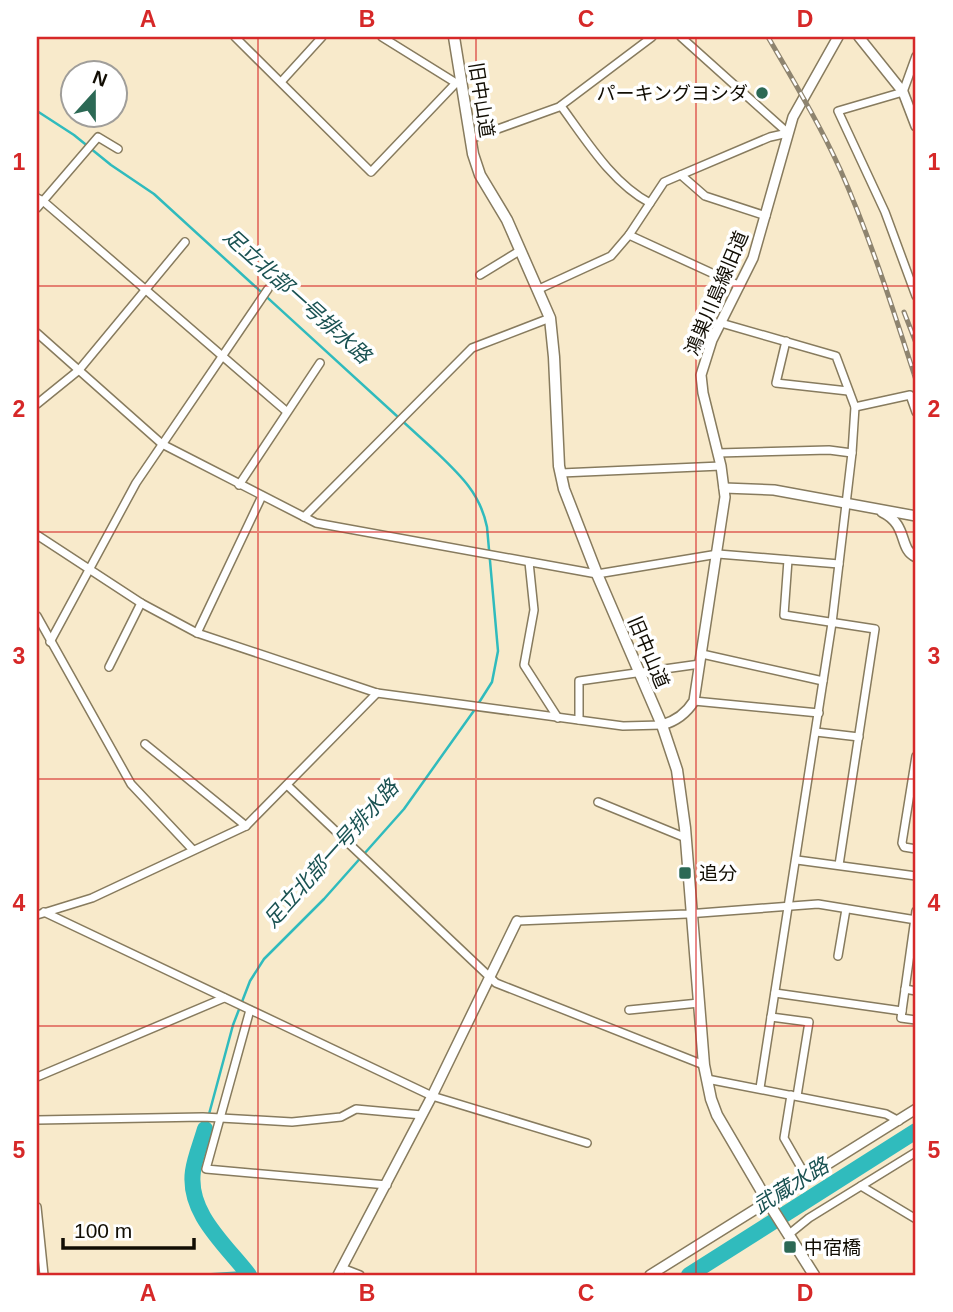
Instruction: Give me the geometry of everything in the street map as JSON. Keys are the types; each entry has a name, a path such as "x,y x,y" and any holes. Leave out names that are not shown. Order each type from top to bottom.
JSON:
{"main road":[{"name":"旧中山道","path":"454,37 458,83 481,175 507,220 550,318 561,474 597,574 662,725 677,770 686,838 699,1003 710,1099 811,1274"}],"street":[{"path":"235,37 371,172 458,83 382,37"},
{"path":"281,82 321,37"},
{"path":"470,139 561,106 652,37"},
{"path":"681,37 788,133"},
{"name":"鴻巣川島線旧道","path":"694,701 724,508 721,466 701,375 712,340 753,258 788,133 798,107 838,37"},
{"path":"859,37 902,92 916,126"},
{"path":"902,92 916,56"},
{"path":"902,92 838,111 886,212 916,296"},
{"path":"561,106 596,153 633,194 650,203"},
{"path":"539,289 611,256 629,235 664,183 770,137 788,133"},
{"path":"37,208 40,200 98,138 118,149"},
{"path":"681,175 705,196 766,216"},
{"path":"40,200 286,411"},
{"path":"629,235 740,286"},
{"path":"37,404 79,370 185,242"},
{"path":"480,275 520,250"},
{"path":"49,638 136,483 267,290"},
{"path":"304,517 472,348 550,318"},
{"path":"721,323 836,356 855,407 832,623 760,1088"},
{"path":"37,333 162,444 316,523 597,574 718,554 839,564"},
{"path":"786,341 776,383 848,391"},
{"path":"239,485 320,363"},
{"path":"855,407 911,395 916,412"},
{"path":"718,453 829,450 852,453"},
{"path":"561,474 721,466"},
{"path":"724,488 774,490 916,516"},
{"path":"197,633 262,496"},
{"path":"877,510 892,517 897,523 908,551 916,557"},
{"path":"37,535 142,603 197,633 377,693 624,726 671,723 682,716 694,701 819,713"},
{"path":"788,560 784,615 875,629 839,865"},
{"path":"529,562 534,611 524,666 558,719"},
{"path":"109,667 142,603"},
{"path":"37,616 131,784 193,850"},
{"path":"37,633 49,638"},
{"path":"579,720 579,681 701,659 823,681"},
{"path":"40,914 92,898 246,826 377,693"},
{"path":"816,732 859,737"},
{"path":"145,744 246,826"},
{"path":"916,756 902,846 916,849"},
{"path":"287,785 489,979 705,1065"},
{"path":"598,802 686,838"},
{"path":"907,811 916,813"},
{"path":"797,860 916,876"},
{"path":"360,1275 340,1272 432,1096 517,921 818,904 916,917 901,1018 916,1020"},
{"path":"838,956 846,909"},
{"path":"40,914 432,1096 587,1143"},
{"path":"905,989 916,991"},
{"path":"775,993 902,1011"},
{"path":"37,1077 224,998"},
{"path":"629,1010 699,1003"},
{"path":"247,1009 206,1169 387,1185"},
{"path":"771,1017 809,1022 783,1138 807,1178"},
{"path":"707,1079 886,1114 899,1121"},
{"path":"37,1119 203,1116 292,1122 341,1117 356,1109 422,1115"},
{"path":"650,1275 769,1204 916,1109"},
{"path":"786,1232 916,1152"},
{"path":"861,1186 913,1217 916,1207"},
{"path":"37,1207 44,1275"}],"waterway":[{"name":"足立北部一号排水路","path":"37,111 154,194 433,449 473,493 487,527 498,651 492,682 404,809 324,899 264,959 250,981 233,1025 205,1129"},
{"name":"足立北部一号排水路","path":"205,1129 193,1171 196,1201 210,1228 249,1275"},
{"name":"武蔵水路","path":"689,1275 916,1131"},
{"path":"199,1275 247,1272"}],"railway":[{"path":"768,37 815,118 840,169 871,247 916,380"},
{"path":"904,312 916,343"}],"place":[{"name":"パーキングヨシダ","path":"762,93"},
{"name":"追分","path":"685,873"},
{"name":"中宿橋","path":"790,1247"}]}
